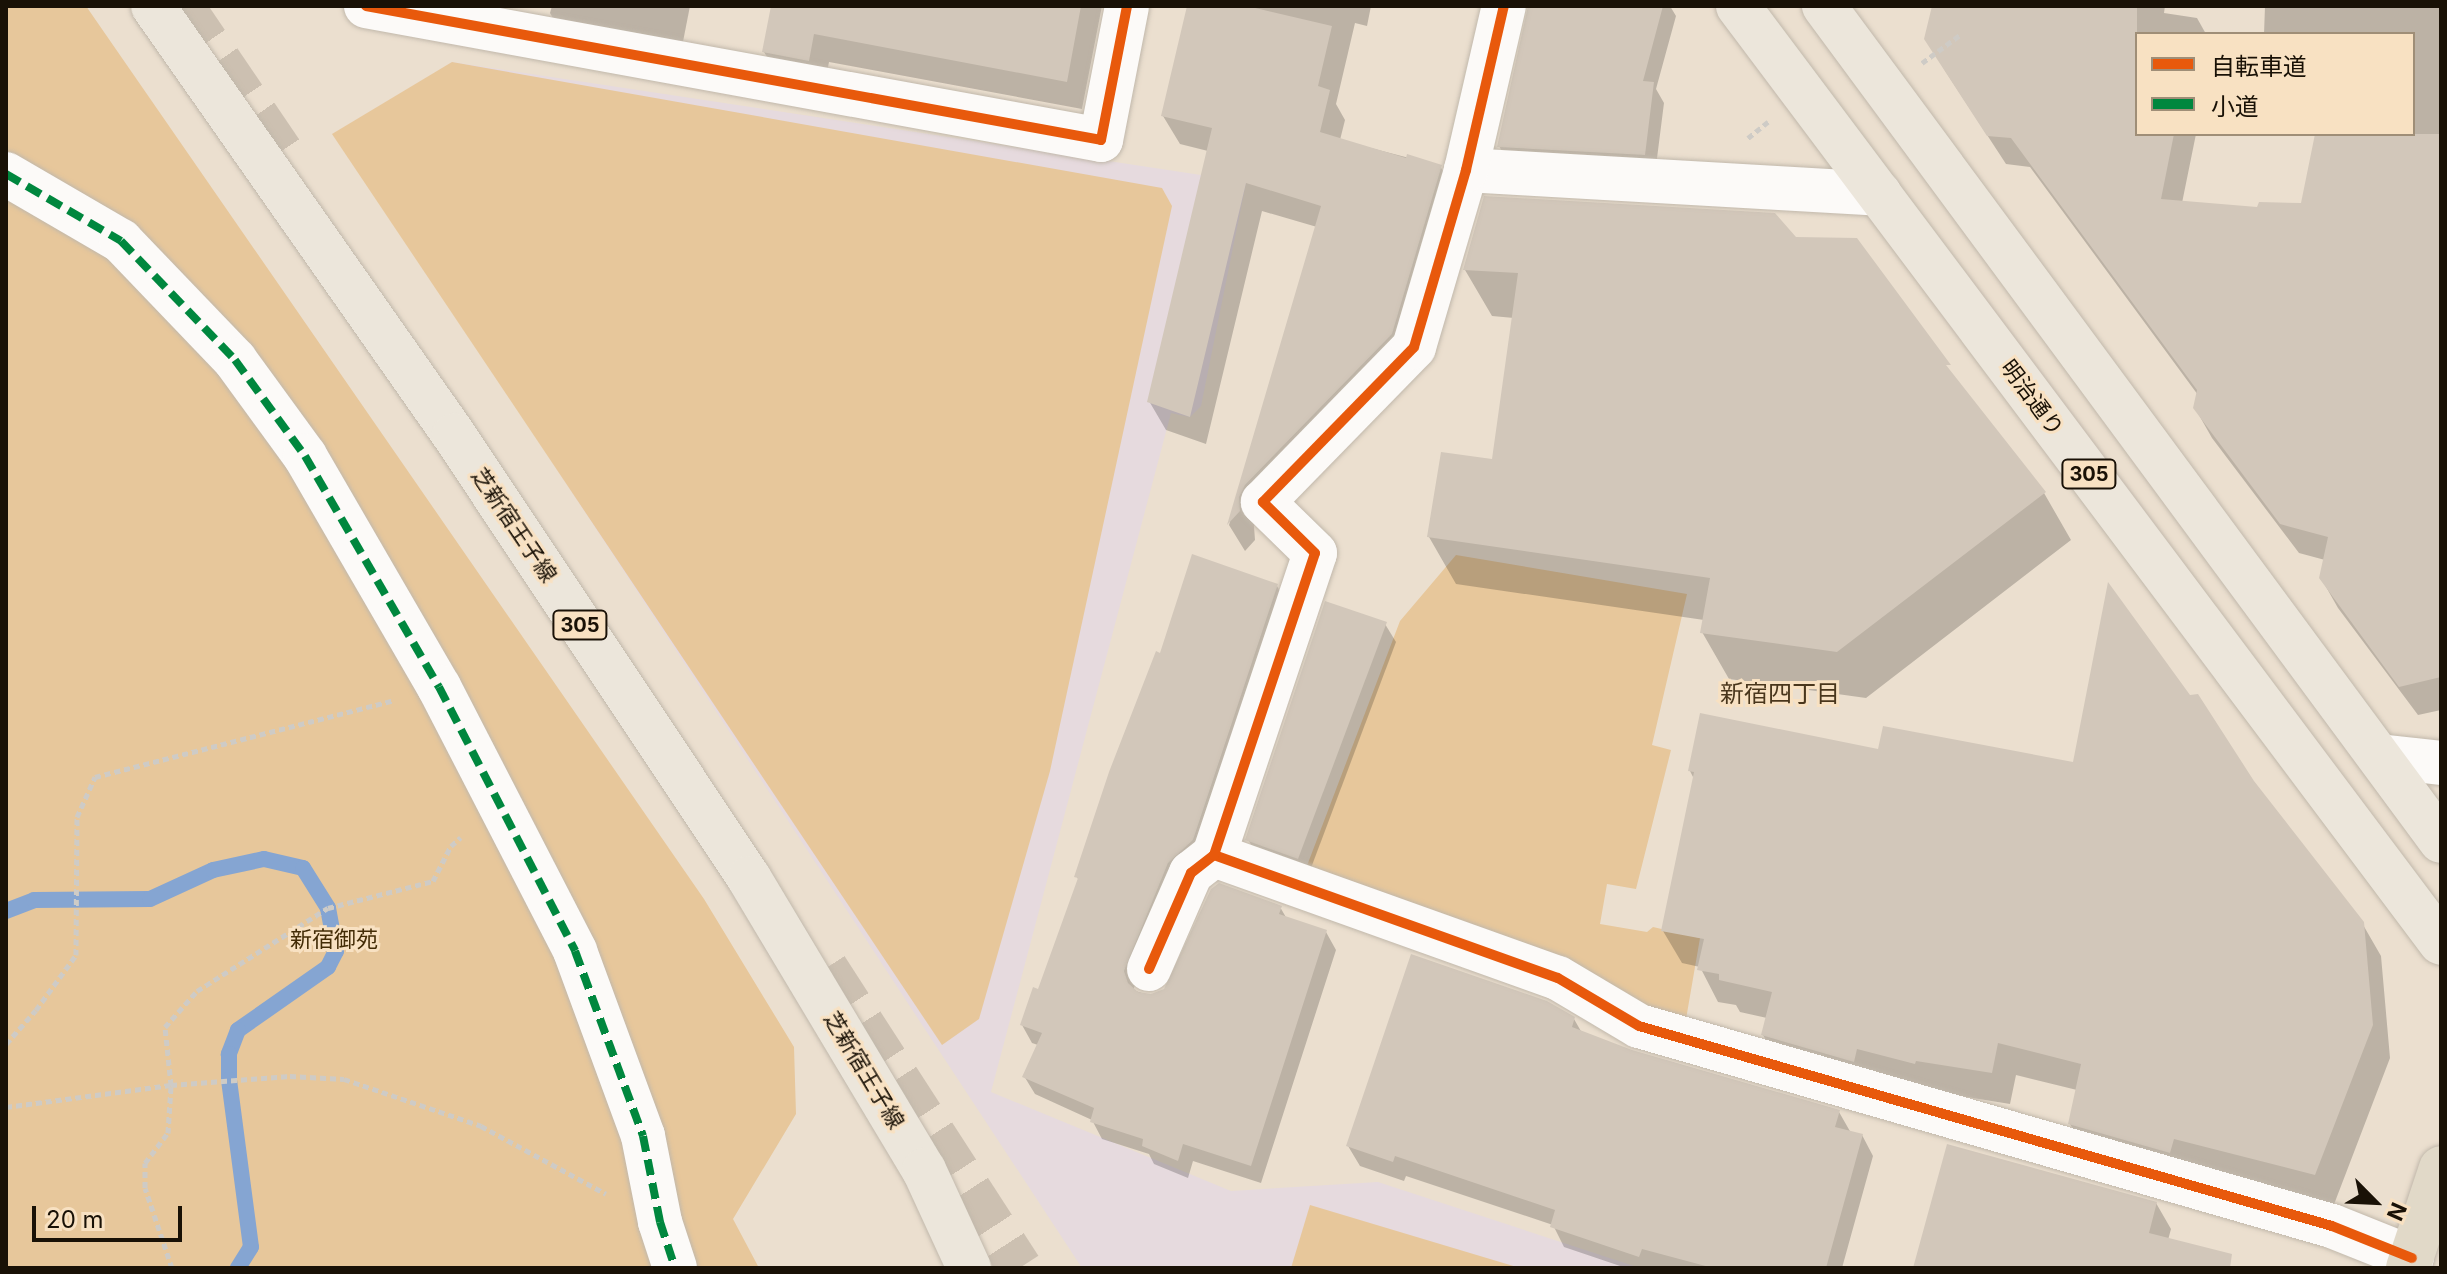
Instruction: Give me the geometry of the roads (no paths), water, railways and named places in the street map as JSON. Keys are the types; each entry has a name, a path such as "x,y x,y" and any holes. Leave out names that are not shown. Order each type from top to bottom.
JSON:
{"highway":[{"path":"2409,1265 2441,1168"}],"main road":[{"name":"明治通り","path":"1738,6 2441,943"},
{"path":"1824,6 2441,841"},
{"name":"芝新宿王子線","path":"159,8 454,435 749,878 924,1170 969,1268"}],"street":[{"path":"366,6 530,20 1101,140 1127,6"},
{"path":"1149,969 1191,873 1214,855 1315,553 1263,502 1414,347 1466,170 1504,6"},
{"path":"1466,170 1879,194"},
{"path":"6,174 121,241 235,360 305,456 439,687 575,951 643,1136 660,1222 675,1268"},
{"path":"2379,756 2441,763"},
{"path":"1214,855 1558,978 1639,1026 2332,1226 2409,1265"}],"waterway":[{"path":"6,911 34,900 150,899 213,870 264,859 303,868 328,908 336,951 328,967 238,1030 229,1054 229,1080 251,1247 238,1268"}],"tunnel":[{"path":"182,6 286,159"},
{"path":"826,968 1020,1268"}],"district":[{"name":"新宿四丁目","path":"1780,694"}],"park label":[{"name":"新宿御苑","path":"334,940"}]}
